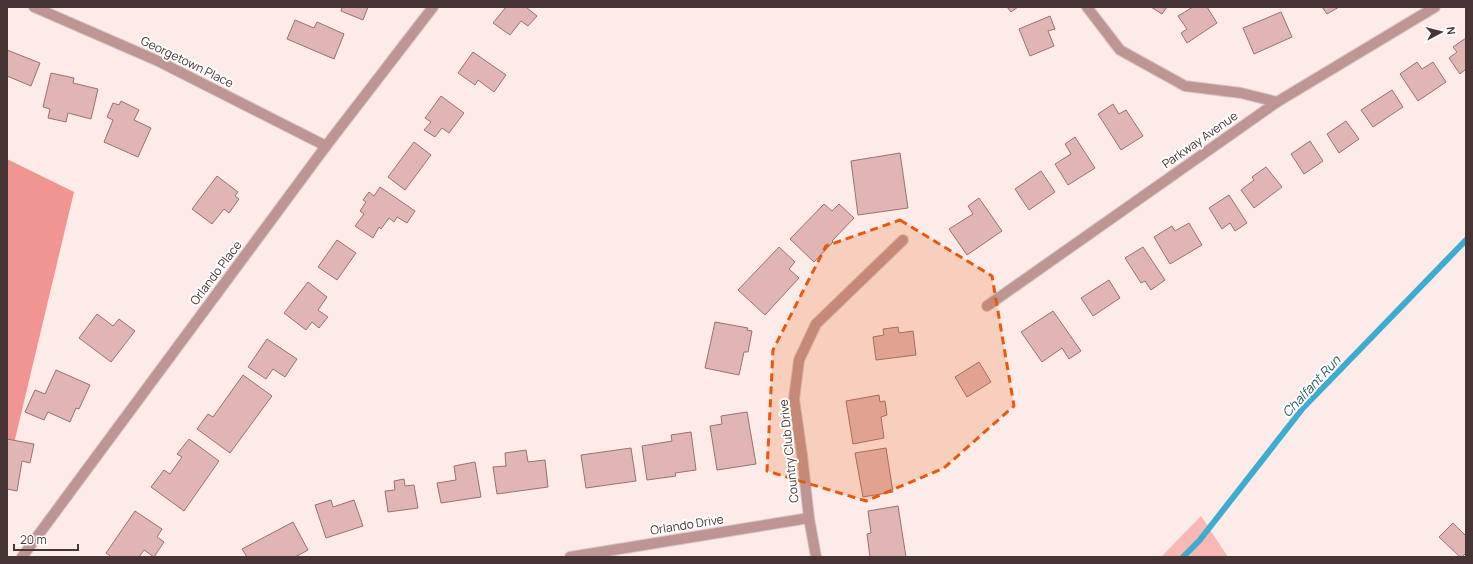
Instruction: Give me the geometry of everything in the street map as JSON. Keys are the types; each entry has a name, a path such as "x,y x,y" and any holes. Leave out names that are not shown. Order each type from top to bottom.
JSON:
{"street":[{"name":"Georgetown Place","path":"34,7 158,62 326,146"},
{"name":"Orlando Place","path":"22,557 326,146 433,7"},
{"path":"1087,7 1120,50 1184,86 1240,93 1277,102"},
{"name":"Parkway Avenue","path":"987,306 1277,102 1435,7"},
{"name":"Country Club Drive","path":"816,557 809,518 794,399 799,360 816,324 903,240"},
{"name":"Orlando Drive","path":"570,557 809,518"}],"highlighted area":[{"path":"900,220 992,276 1014,406 944,468 866,501 767,471 773,350 826,246"}],"shaded area":[{"path":"7,159 74,192 7,473"},
{"path":"1201,516 1228,557 1161,557"}],"building":[{"path":"342,7 368,7 363,20 341,11"},
{"path":"506,7 526,7 537,16 528,26 521,21 510,35 493,23"},
{"path":"1007,7 1018,7 1011,12"},
{"path":"1151,7 1167,7 1162,14"},
{"path":"1193,7 1207,7 1217,23 1187,43 1181,33 1187,29 1178,16"},
{"path":"1322,7 1339,7 1327,14"},
{"path":"1281,12 1292,37 1254,54 1243,28"},
{"path":"1050,16 1055,29 1048,31 1054,46 1030,56 1019,29"},
{"path":"295,20 314,28 317,22 344,34 334,59 287,39"},
{"path":"1466,38 1466,69 1460,74 1449,58 1457,52 1453,47"},
{"path":"7,50 40,63 31,86 7,76"},
{"path":"473,52 506,75 494,92 478,80 475,85 458,73"},
{"path":"1417,62 1422,69 1433,62 1446,82 1418,101 1400,74"},
{"path":"51,73 74,78 73,83 98,89 91,119 68,113 66,122 48,118 50,109 43,107"},
{"path":"1392,90 1403,107 1373,127 1361,110"},
{"path":"441,96 464,113 449,133 442,128 435,137 424,130 431,122 425,118"},
{"path":"121,101 139,110 134,120 151,128 138,157 104,142 113,120 107,117 113,103 119,105"},
{"path":"1113,104 1119,114 1126,110 1143,136 1121,150 1098,114"},
{"path":"1346,121 1359,139 1339,153 1327,134"},
{"path":"1075,137 1095,168 1068,185 1055,164 1071,154 1065,144"},
{"path":"1310,141 1323,161 1304,174 1291,154"},
{"path":"414,142 431,155 405,190 388,177"},
{"path":"900,153 908,208 858,215 851,161"},
{"path":"1266,167 1282,187 1254,208 1241,190 1254,180 1252,177"},
{"path":"1041,171 1055,192 1029,210 1015,189"},
{"path":"217,176 238,192 235,196 239,199 229,213 224,209 212,224 192,209"},
{"path":"380,187 415,211 407,223 397,217 394,222 389,218 381,229 379,227 373,238 355,226 364,214 360,211 366,202 363,200 369,192 374,196"},
{"path":"1229,195 1247,223 1235,231 1230,223 1222,229 1209,208"},
{"path":"979,198 1002,231 967,255 949,229 973,214 968,206"},
{"path":"824,204 832,211 839,204 854,218 814,262 790,239"},
{"path":"1189,223 1202,245 1170,264 1154,237 1172,226 1175,231"},
{"path":"337,240 356,253 337,280 318,267"},
{"path":"779,247 795,262 789,269 799,278 765,315 738,290"},
{"path":"1143,247 1165,280 1151,290 1145,281 1141,283 1125,258"},
{"path":"1109,280 1120,298 1093,316 1081,298"},
{"path":"308,282 327,297 318,310 328,317 319,328 312,322 306,330 284,313"},
{"path":"1053,311 1081,351 1069,359 1062,348 1042,362 1021,332"},
{"path":"97,314 113,326 119,319 135,331 111,362 79,338"},
{"path":"715,322 748,328 747,330 752,331 748,352 744,352 739,375 705,368"},
{"path":"898,327 899,333 913,331 916,355 876,360 873,337 884,335 883,329"},
{"path":"267,339 297,359 285,377 273,369 266,379 248,367"},
{"path":"979,362 991,382 967,397 955,377"},
{"path":"56,370 90,385 79,409 76,408 70,422 48,412 44,420 25,412 35,390 45,394"},
{"path":"243,375 272,396 230,453 197,429 208,414 213,417"},
{"path":"879,395 880,402 885,401 887,415 881,417 884,438 853,444 846,401"},
{"path":"747,412 756,464 717,470 710,426 722,424 721,416"},
{"path":"691,432 696,470 675,473 676,476 647,480 642,446 672,441 671,435"},
{"path":"7,439 34,444 30,463 22,461 17,491 7,489"},
{"path":"189,439 219,461 184,511 151,487 164,470 170,474 182,457 177,454"},
{"path":"631,448 636,481 586,488 581,455"},
{"path":"886,448 893,492 863,497 855,453"},
{"path":"526,450 528,462 545,460 548,487 497,494 493,467 506,466 505,453"},
{"path":"475,462 481,497 441,503 437,483 456,480 454,466"},
{"path":"404,479 405,486 414,485 418,508 388,512 385,491 395,490 394,481"},
{"path":"331,500 333,507 354,500 363,526 326,538 315,505"},
{"path":"898,506 906,557 870,557 867,534 871,533 868,511"},
{"path":"135,511 162,529 157,537 164,542 154,557 144,550 139,557 112,557 106,553"},
{"path":"293,522 308,550 295,557 247,557 242,549"},
{"path":"1453,523 1466,536 1466,553 1462,557 1460,557 1439,537"}],"waterway":[{"name":"Chalfant Run","path":"1183,557 1199,541 1303,408 1466,240"}]}
